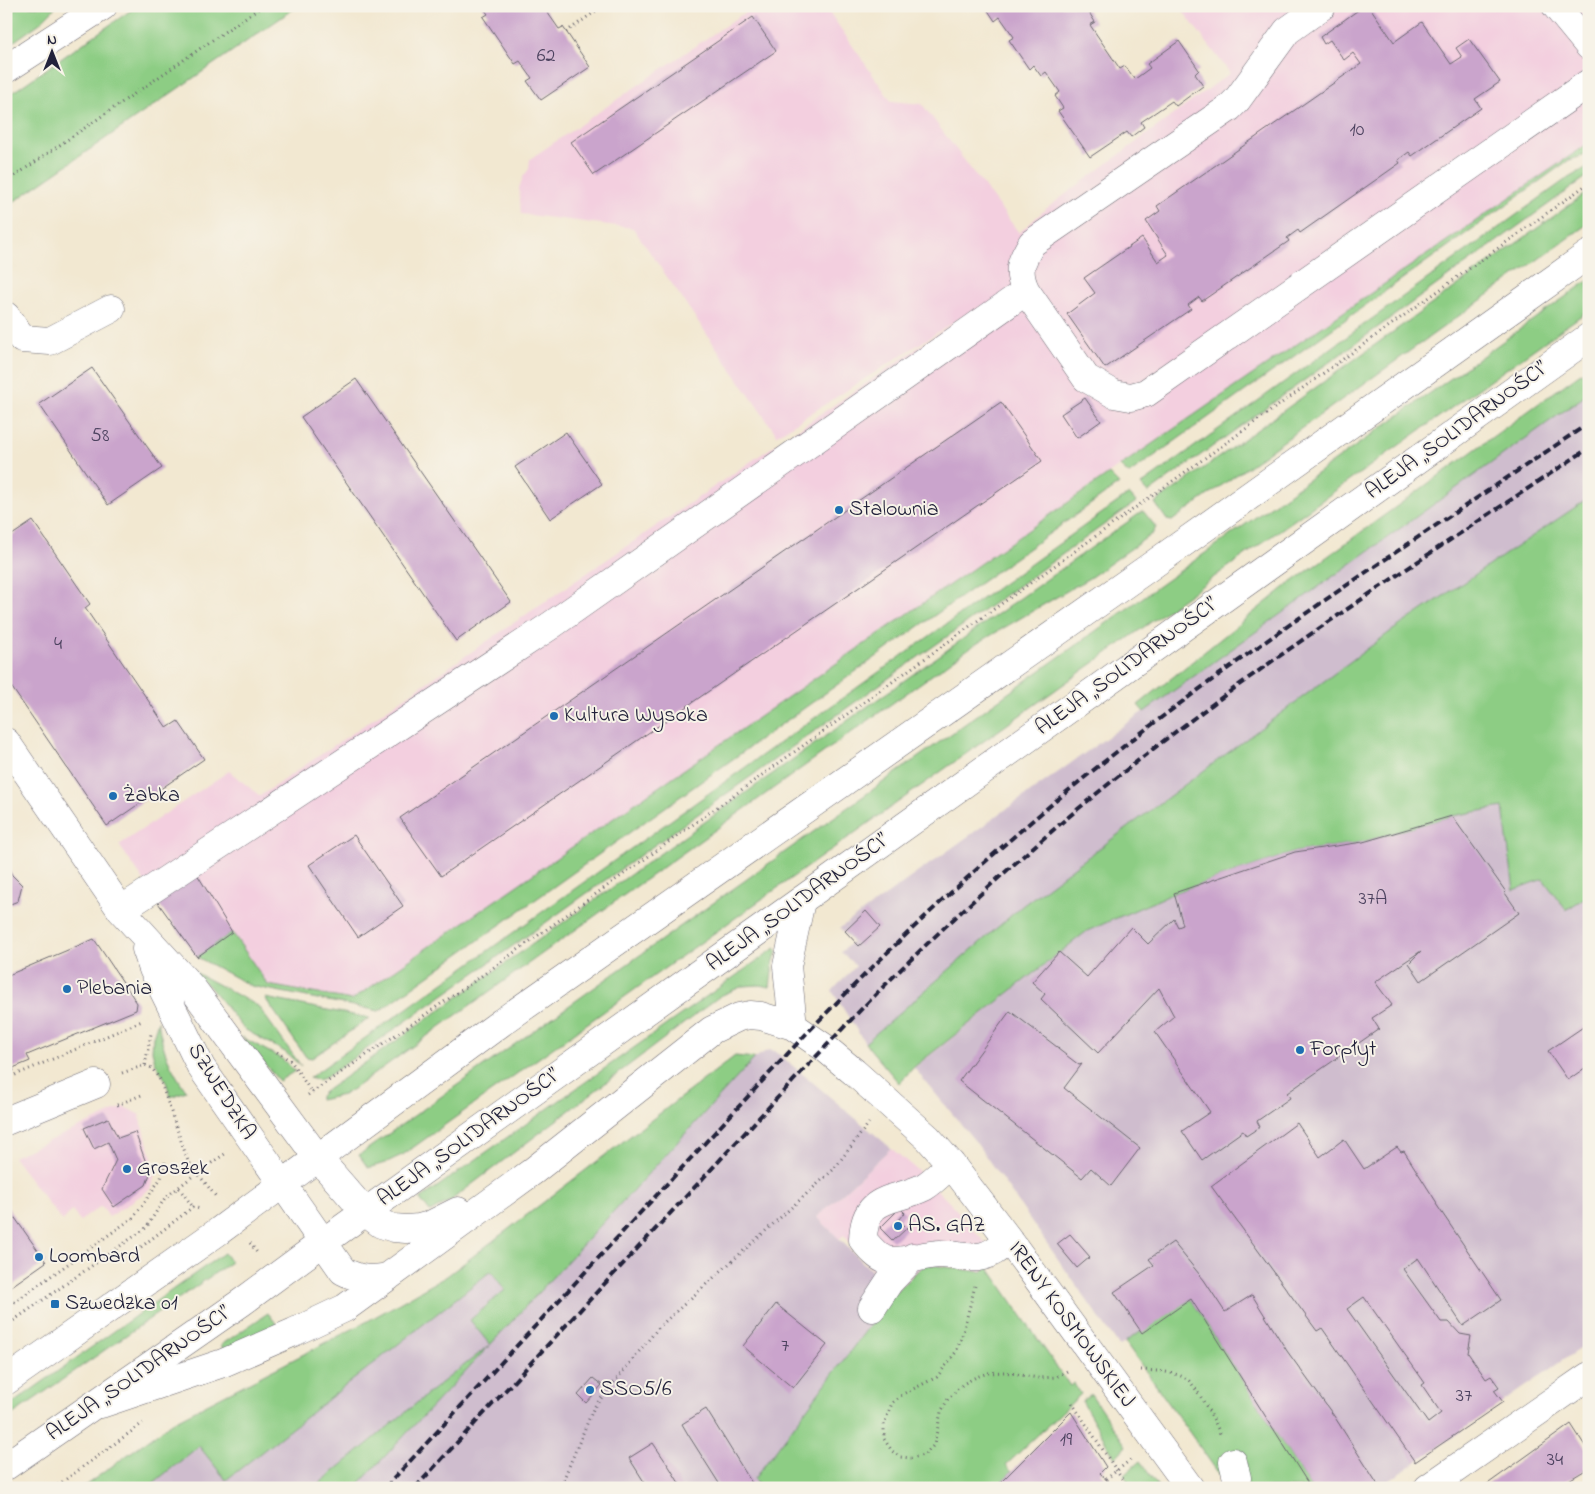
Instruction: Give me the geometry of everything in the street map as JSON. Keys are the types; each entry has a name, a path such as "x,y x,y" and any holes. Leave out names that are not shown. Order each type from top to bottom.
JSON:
{"main road":[{"path":"6,69 103,6"},
{"path":"1322,6 1287,32 1237,100 1229,108 1032,243 1022,259 1020,279 1026,291 1086,378 1114,394 1131,397 1146,393 1589,83"},
{"path":"1556,6 1589,46"},
{"path":"6,1381 219,1231 518,1010 1158,562 1589,254"},
{"path":"121,910 550,626 1026,291"},
{"path":"8,322 22,339 50,341 111,309"},
{"name":"ALEJA „SOLIDARNOŚCI”","path":"6,1466 249,1298 365,1212 1589,337"},
{"name":"SZWEDZKA","path":"6,742 121,910 192,989 318,1157 365,1212 381,1224 394,1228 419,1228 446,1217 532,1172"},
{"path":"793,1026 787,966 801,901"},
{"name":"SZWEDZKA","path":"139,932 153,969 201,1067 322,1243 343,1271 367,1280 388,1277"},
{"name":"IRENY KOSMOWSKIEJ","path":"532,1172 712,1030 726,1022 750,1015 761,1016 793,1026 825,1048 854,1072 928,1138 951,1164 1009,1240 1190,1488"},
{"path":"6,1121 96,1084"},
{"path":"951,1164 924,1186 886,1200 869,1211 863,1226 863,1240 873,1252 886,1260 898,1261 912,1257 941,1254 961,1258 981,1257 990,1254 1009,1240"},
{"path":"87,1409 223,1363 345,1308 532,1172"},
{"path":"878,1291 912,1257"},
{"path":"1428,1488 1589,1376"}],"path":[{"path":"6,182 262,6"},
{"path":"566,32 603,6"},
{"path":"285,1113 473,982 1589,183"},
{"path":"6,1078 142,1021"},
{"path":"145,1065 152,1068 160,1080 188,1161 198,1172"},
{"path":"558,1488 562,1483 594,1407 659,1327 833,1170 870,1122"},
{"path":"6,1327 146,1228 165,1198 198,1172 249,1138"},
{"path":"6,1308 134,1217 161,1178 166,1159"},
{"path":"179,1188 193,1207"},
{"path":"976,1279 965,1328 956,1352 937,1376 903,1394 892,1403 884,1424 884,1439 892,1451 900,1457 911,1458 924,1455 934,1445 941,1412 948,1399 963,1384 976,1376 988,1372 1005,1372 1038,1378 1056,1376 1077,1366"},
{"path":"1138,1370 1163,1372 1188,1380 1216,1423 1228,1463 1234,1475"},
{"path":"1072,1403 1128,1488"},
{"path":"1106,1479 1139,1453"}],"shaded area":[{"path":"754,6 825,6 891,101 922,104 1019,233 1047,208 1230,73 1179,6 1589,6 1589,143 1128,460 352,1000 268,985 232,932 197,957 119,845 229,771 260,796 982,304 777,435 633,228 521,214 519,188 523,177 529,169 530,159"},
{"path":"1589,393 1589,498 1390,632 1022,906 865,1043 832,991 856,966 841,952 852,942 840,928"},
{"path":"1504,807 1514,890 1543,879 1566,910 1589,895 1589,1342 1379,1488 1142,1333 1119,1346 975,1141 914,1068 1087,931 1174,893 1295,852 1363,842 1452,816"},
{"path":"768,1050 775,1051 891,1148 817,1217 894,1293 754,1479 759,1488 82,1488 174,1421 366,1322 447,1276 735,1056 755,1058"},
{"path":"124,1107 139,1114 156,1171 150,1189 109,1217 101,1206 80,1221 72,1211 62,1221 13,1157"},
{"name":"AS. GAZ","path":"891,1148 918,1171 954,1207 992,1251 988,1267 982,1272 942,1264 894,1293 844,1235 839,1239 817,1217"}],"green space":[{"path":"20,6 56,7 40,23 9,45 6,41 6,15"},
{"path":"137,6 298,6 6,207 6,97"},
{"path":"1589,143 1589,154 1569,160 1129,474 1120,466"},
{"path":"1589,166 1589,175 1148,493 1141,485 1565,180"},
{"path":"1589,191 1589,223 1172,521 1167,520 1155,503"},
{"path":"1589,280 1589,310 404,1154 385,1163 368,1168 359,1155"},
{"path":"1589,367 1589,393 1144,712 1138,705 1284,588"},
{"path":"1109,474 1119,484 379,1011 251,986 197,957 232,932 268,985 352,1000"},
{"path":"1129,494 1136,502 503,953 325,1078 318,1080 309,1078"},
{"path":"1589,498 1589,895 1566,910 1543,879 1514,890 1503,807 1452,816 1363,842 1295,852 1174,893 1087,931 914,1067 899,1083 865,1043 1022,906 1390,632"},
{"path":"1143,511 1156,527 1153,533 1091,577 971,647 353,1089 343,1095 320,1100 320,1096 324,1092"},
{"path":"775,948 777,951 770,987 759,985 743,986 720,996 450,1201 430,1212 420,1199"},
{"path":"187,968 258,1006 301,1066 285,1052 244,1029 209,986"},
{"path":"265,998 369,1018 312,1058 306,1057"},
{"path":"158,1021 168,1058 186,1091 171,1097 152,1051 153,1037"},
{"path":"242,1037 282,1059 295,1071 279,1081"},
{"path":"735,1056 755,1058 490,1345 470,1320 505,1290 491,1271 226,1480 199,1446 147,1488 82,1488 174,1421 366,1322 447,1276"},
{"path":"224,1253 231,1262 6,1419 6,1408"},
{"path":"925,1264 981,1272 988,1267 1070,1386 1074,1383 1081,1394 1006,1465 1012,1471 995,1488 759,1488 754,1479 894,1293"},
{"path":"1191,1299 1311,1488 1229,1488 1125,1342"},
{"path":"268,1313 278,1326 224,1350 221,1345"},
{"path":"490,1345 355,1488 314,1488 430,1392"},
{"path":"1091,1394 1126,1446 1115,1458 1082,1401"},
{"path":"1140,1461 1159,1488 1132,1488 1124,1475"}],"building":[{"path":"482,6 543,6 559,29 563,27 590,67 541,100 527,81 532,78 520,61 515,64 483,17 488,14"},
{"path":"985,6 1085,6 1095,22 1090,25 1120,69 1125,66 1135,79 1150,68 1147,64 1179,41 1199,70 1195,74 1203,86 1176,106 1172,101 1141,122 1144,127 1131,137 1127,132 1090,157 1058,111 1063,108 1055,96 1060,92 1046,72 1041,76 1033,65 1029,69 1009,40 1014,37 1000,17 995,21"},
{"path":"1364,6 1369,6 1394,42 1422,22 1451,64 1462,57 1456,48 1469,39 1500,82 1475,99 1481,108 1412,156 1409,152 1398,160 1400,163 1300,233 1298,230 1287,238 1289,241 1202,301 1199,297 1188,305 1191,309 1105,368 1067,314 1095,293 1084,278 1142,238 1158,262 1168,255 1146,221 1160,211 1157,206 1361,64 1353,53 1344,60 1330,40 1324,44 1320,37"},
{"path":"753,17 776,51 594,175 571,142"},
{"path":"92,368 162,468 108,505 39,404"},
{"path":"356,379 511,602 456,641 301,417"},
{"path":"1085,398 1101,421 1077,438 1061,414"},
{"path":"1001,402 1042,461 441,876 400,818"},
{"path":"566,432 602,484 550,519 515,467"},
{"path":"33,521 90,604 85,608 167,728 178,721 204,759 107,826 6,679 6,539"},
{"path":"1452,816 1519,913 1421,981 1409,963 1421,951 1375,982 1392,1005 1372,1018 1379,1029 1287,1093 1290,1098 1257,1121 1260,1127 1246,1136 1243,1131 1202,1160 1182,1131 1210,1112 1155,1032 1174,1016 1159,988 1098,1053 1041,999 1045,994 1032,982 1059,952 1087,977 1131,927 1148,944 1174,919 1178,927 1183,925 1174,893 1295,852 1363,842"},
{"path":"354,835 403,906 358,937 309,865"},
{"path":"6,863 12,875 22,885 18,901 8,905 6,904"},
{"path":"197,874 232,932 197,957 156,900"},
{"path":"866,911 880,927 859,946 845,931"},
{"name":"Plebania","path":"94,939 137,1003 136,1010 27,1055 30,1061 13,1068 14,1071 6,1074 6,976"},
{"path":"1010,1011 1079,1065 1082,1064 1064,1088 1140,1148 1111,1186 1091,1168 1082,1178 959,1081"},
{"path":"1589,1023 1589,1065 1568,1080 1548,1051"},
{"path":"108,1118 118,1138 135,1132 150,1174 146,1185 114,1207 102,1189 116,1160 108,1142 94,1149 84,1128"},
{"path":"1297,1123 1320,1157 1344,1139 1364,1169 1397,1147 1401,1152 1404,1151 1436,1204 1501,1300 1463,1326 1418,1258 1403,1269 1441,1322 1449,1322 1460,1334 1471,1336 1468,1353 1486,1379 1491,1376 1499,1387 1494,1390 1503,1402 1415,1462 1322,1328 1317,1331 1211,1186","holes":["1364,1297 1425,1383 1422,1385 1441,1413 1428,1423 1347,1309"]},
{"path":"8,1208 46,1262 6,1290 6,1210"},
{"path":"900,1208 905,1213 899,1220 907,1228 893,1241 880,1228"},
{"path":"1070,1234 1090,1257 1077,1268 1057,1244"},
{"path":"1173,1242 1204,1280 1225,1312 1252,1295 1287,1351 1334,1416 1380,1488 1311,1488 1191,1299 1142,1333 1114,1292 1154,1265 1149,1259"},
{"path":"776,1304 827,1345 793,1388 743,1346"},
{"name":"SSO5/6","path":"593,1378 602,1385 586,1403 578,1395"},
{"path":"706,1409 755,1488 722,1488 689,1436 682,1424"},
{"path":"1071,1412 1106,1467 1100,1473 1112,1486 1115,1483 1118,1488 995,1488"},
{"path":"1571,1424 1589,1452 1589,1468 1559,1486 1560,1488 1482,1488"},
{"path":"653,1443 682,1488 648,1488 629,1458"}],"railway":[{"path":"385,1488 806,1034 914,927 1027,825 1163,716 1283,629 1589,423"},
{"path":"415,1488 772,1103 885,985 1020,859 1128,768 1257,672 1389,581 1589,448"}],"place":[{"name":"Stalownia","path":"839,510"},
{"name":"Kultura Wysoka","path":"554,716"},
{"name":"Żabka","path":"113,796"},
{"name":"Plebania","path":"67,989"},
{"name":"Forpłyt","path":"1300,1050"},
{"name":"Groszek","path":"127,1169"},
{"name":"AS. GAZ","path":"898,1226"},
{"name":"Loombard","path":"39,1257"},
{"name":"Szwedzka 01","path":"55,1304"},
{"name":"SSO5/6","path":"590,1390"}]}
